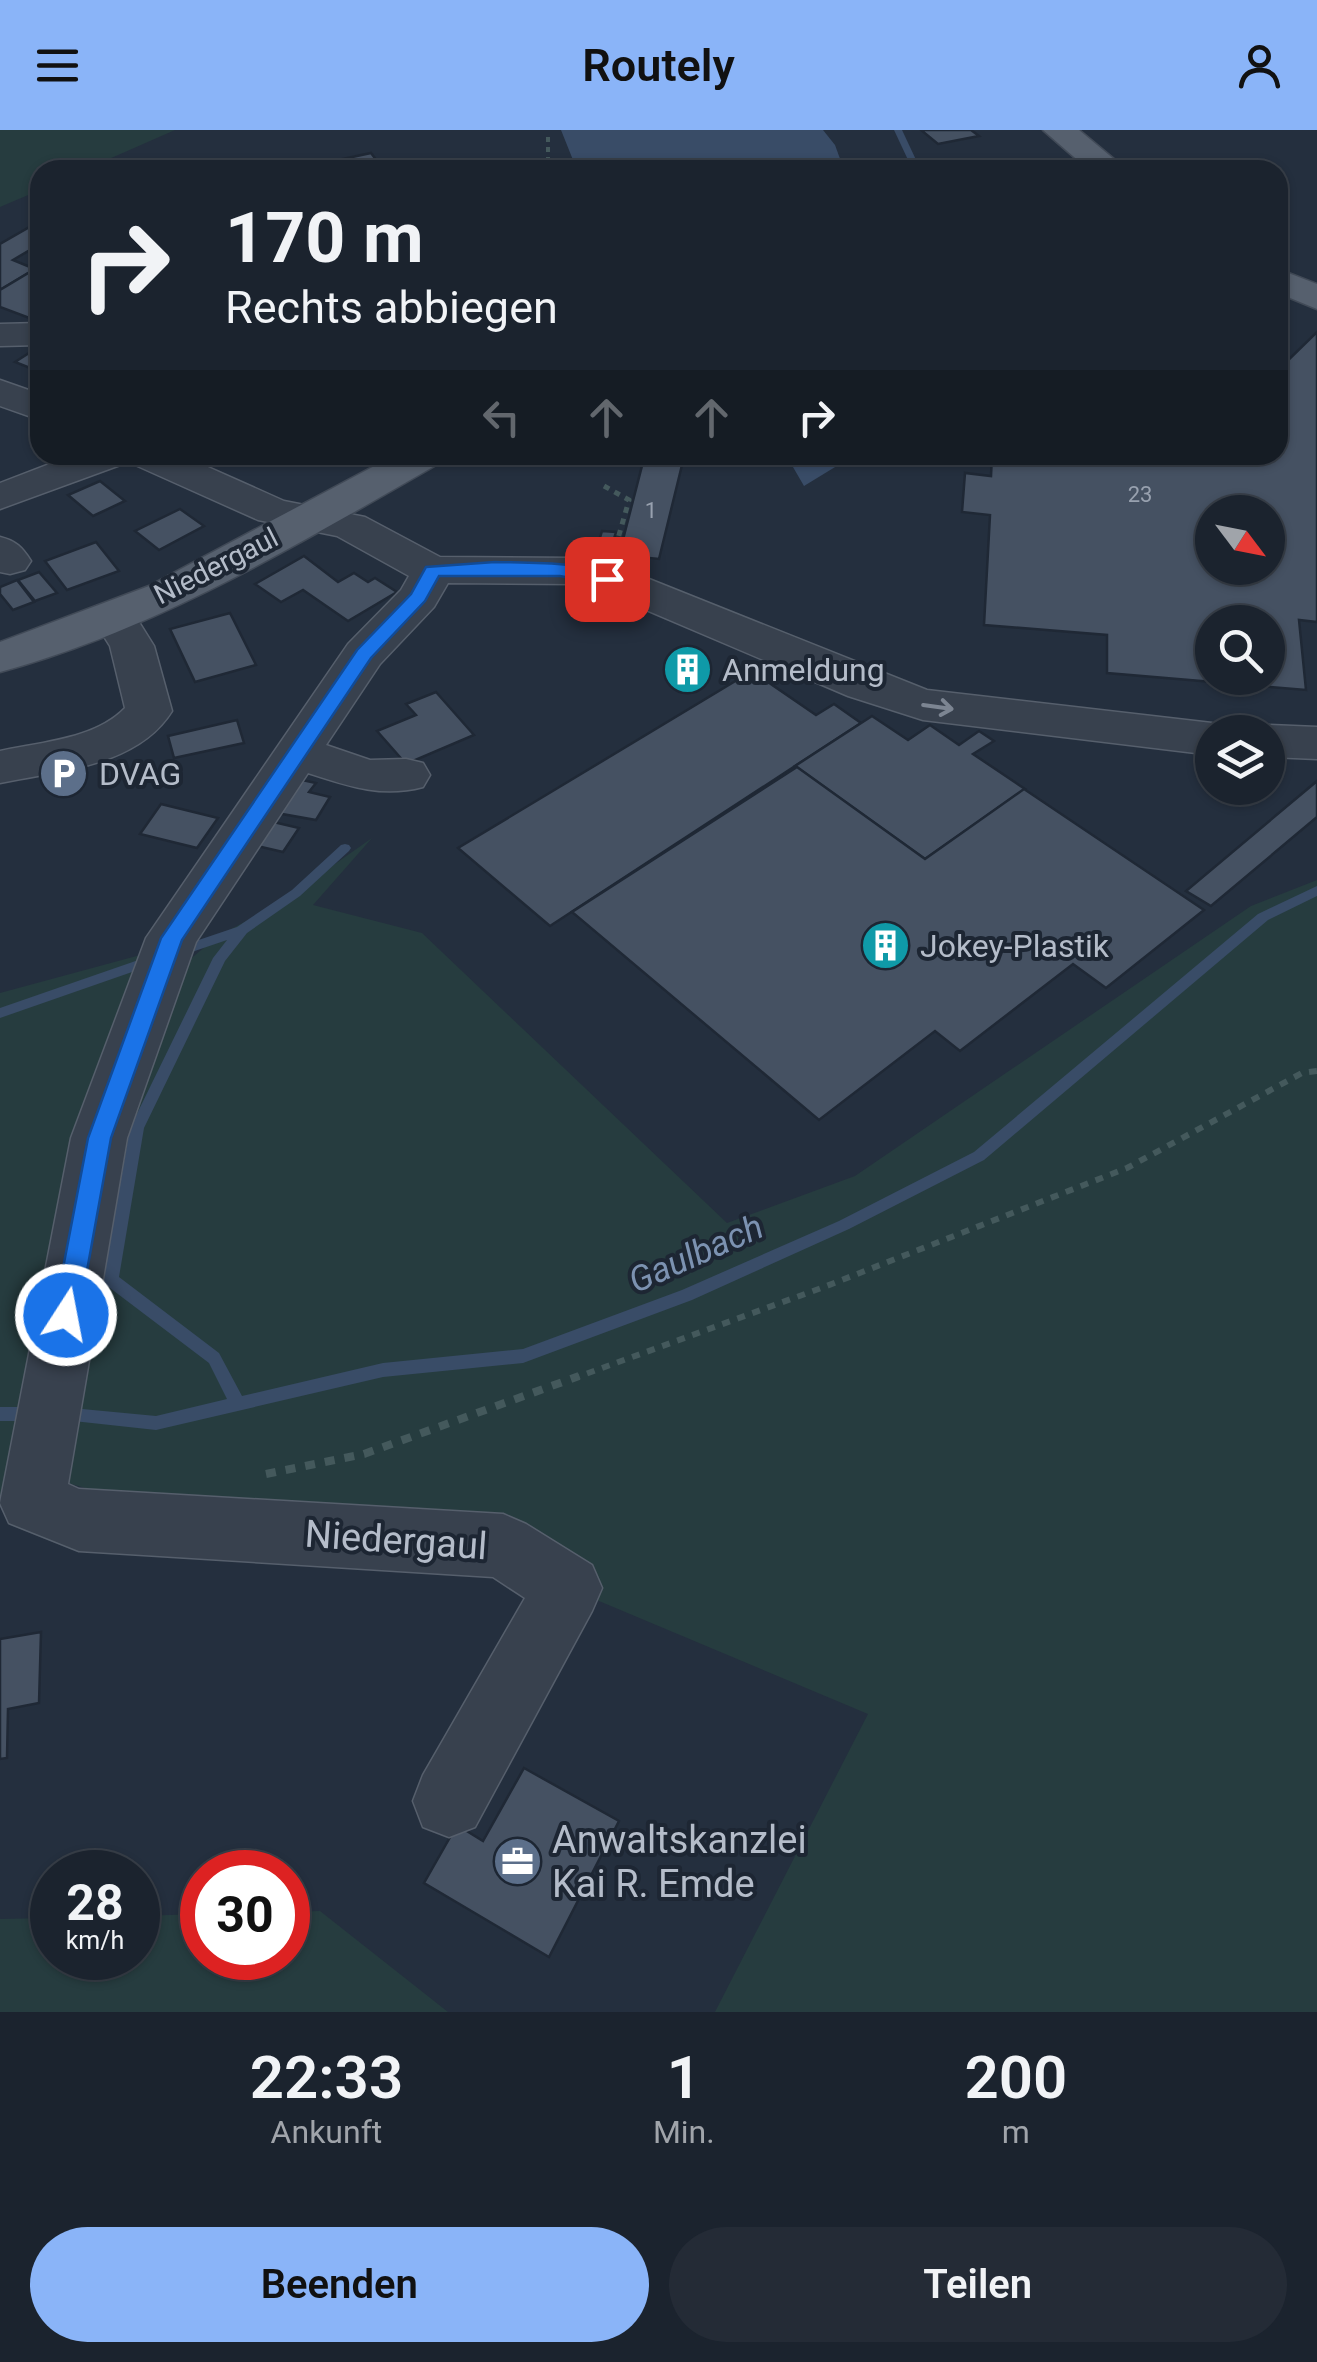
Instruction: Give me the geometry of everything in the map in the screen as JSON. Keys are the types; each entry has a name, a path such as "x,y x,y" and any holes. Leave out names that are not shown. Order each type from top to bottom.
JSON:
{"main road":[{"path":"1059,130 1097,160"},
{"path":"1288,285 1317,298"},
{"name":"Niedergaul","path":"0,657 113,616 310,519 406,465"}],"street":[{"path":"0,335 30,334"},
{"path":"0,392 30,404"},
{"path":"0,497 83,465"},
{"path":"170,465 273,511 350,526 433,571 560,570 607,579 666,598 781,651 923,706 1195,736"},
{"path":"406,776 368,776 296,752 364,654 419,597 433,571"},
{"path":"0,768 69,753 127,734 148,710 132,646 113,616"},
{"path":"1285,742 1317,743"},
{"name":"Niedergaul","path":"296,752 163,959 100,1138 36,1479 79,1520 503,1546 568,1588 449,1801"}],"path":[{"path":"548,137 548,160"},
{"path":"604,486 629,500 607,579"},
{"path":"220,1528 234,1481 364,1454 824,1287 1127,1168 1302,1073 1317,1071"}],"green space":[{"path":"0,130 175,130 107,160 30,160 30,194 0,207"},
{"path":"372,838 313,905 422,933 727,1223 855,1176 1251,906 1317,880 1317,2012 715,2012 868,1714 568,1588 220,1527 54,1479 119,1129 182,966 218,936 278,904"},
{"path":"144,954 15,1491 0,1502 0,993"},
{"path":"310,1911 320,1911 448,2012 0,2012 0,1919 30,1918 30,1980 160,1980 160,1915 180,1915 180,1980 310,1980"}],"water":[{"path":"561,130 823,130 840,160 573,160"},
{"path":"792,465 838,465 804,486"}],"building":[{"path":"921,130 971,130 979,136 938,144"},
{"path":"371,153 376,160 338,160"},
{"path":"30,227 30,250 13,260 30,267 30,272 0,290 0,244"},
{"path":"30,272 30,318 0,307 0,290"},
{"path":"1317,332 1317,622 1299,620 1306,690 1285,688 1285,605 1195,605 1195,681 1107,673 1107,635 984,625 990,515 962,512 965,473 991,476 992,465 1288,465 1288,360"},
{"path":"30,352 30,368 15,362"},
{"path":"642,465 682,465 659,559 619,555"},
{"path":"100,481 125,501 93,516 68,495"},
{"path":"180,509 204,526 159,550 135,531"},
{"path":"602,531 616,532 609,555 595,554"},
{"path":"96,542 119,571 67,590 45,561"},
{"path":"304,556 338,582 354,573 368,582 375,578 397,592 348,621 303,590 281,602 255,584"},
{"path":"39,572 57,593 35,601 18,580"},
{"path":"17,580 34,602 13,610 0,594 0,587"},
{"path":"230,613 256,665 195,682 170,629"},
{"path":"752,671 816,715 834,704 861,723 550,926 458,848"},
{"path":"436,692 474,735 406,764 377,731 416,715 406,704"},
{"path":"872,716 908,740 930,725 959,745 979,731 994,741 973,754 1025,789 925,859 795,766"},
{"path":"237,720 244,743 174,758 168,736"},
{"name":"Jokey-Plastik","path":"797,767 925,859 1024,789 1204,910 1106,988 1073,964 960,1051 935,1031 819,1120 572,912"},
{"path":"293,778 316,783 309,792 330,797 316,820 271,812"},
{"path":"1317,781 1317,817 1211,906 1186,891"},
{"path":"161,804 218,818 197,848 140,834"},
{"path":"265,820 299,828 283,852 249,844"},
{"path":"41,1632 39,1703 8,1709 7,1758 0,1759 0,1639"},
{"name":"Anwaltskanzlei Kai R. Emde","path":"524,1768 619,1821 549,1957 424,1883 457,1825 483,1841"}],"waterway":[{"path":"898,130 912,160"},
{"path":"238,1404 214,1358 111,1280 137,1128 220,958 242,930 296,893 345,848"},
{"name":"Gaulbach","path":"238,1404 383,1370 523,1356 687,1295 844,1225 979,1156 1263,917 1317,891"},
{"path":"180,951 240,931"},
{"path":"0,1013 150,961"},
{"name":"Gaulbach","path":"61,1414 156,1423 238,1404"},
{"name":"Gaulbach","path":"0,1414 34,1414"}],"place":[{"name":"Anmeldung","path":"687,670"},
{"name":"DVAG","path":"64,774"},
{"name":"Jokey-Plastik","path":"885,946"},
{"name":"Anwaltskanzlei Kai R. Emde","path":"517,1862"}],"route":[{"path":"66,1315 100,1138 172,938 241,830 364,654 419,597 433,571 560,570 607,579"}]}
